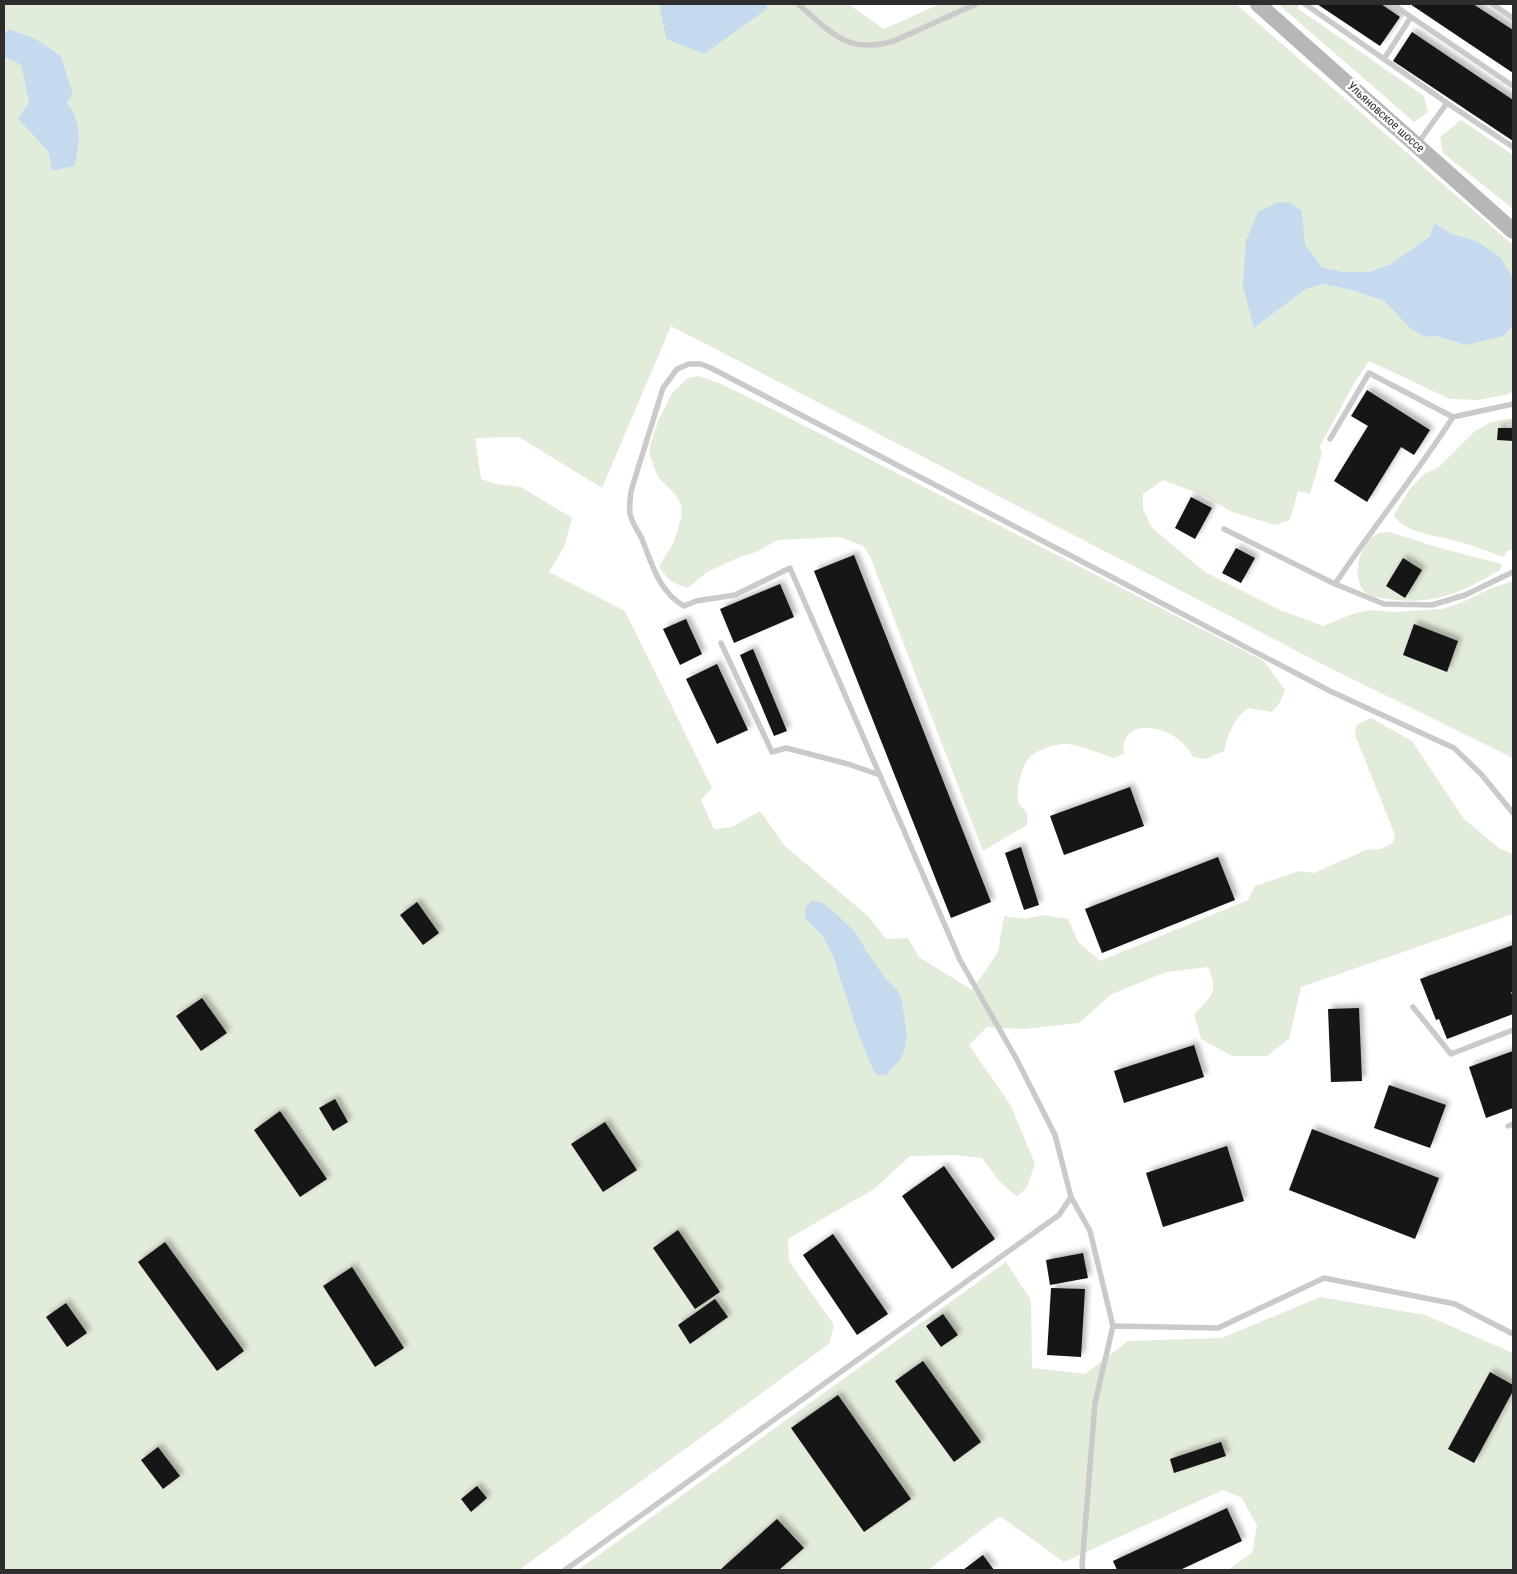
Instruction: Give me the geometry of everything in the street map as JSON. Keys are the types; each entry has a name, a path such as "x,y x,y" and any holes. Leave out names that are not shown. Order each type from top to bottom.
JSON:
{"main road":[{"name":"Ульяновское шоссе","path":"1258,4 1513,231"}],"lane":[{"path":"798,4 842,40 860,46 880,45 894,41 976,4"},
{"path":"1305,4 1513,147"},
{"path":"1392,4 1513,86"},
{"path":"1492,4 1513,18"},
{"path":"1384,58 1411,17"},
{"path":"1416,144 1448,103"},
{"path":"1083,1570 1095,1403 1113,1326 1090,1230 1071,1197 1055,1134 1017,1060 960,960 790,568 735,594 684,606 673,600 659,582 642,539 630,516 629,503 663,388 677,369 689,364 700,364 711,368 1330,691 1454,748 1481,774 1513,813"},
{"path":"1330,439 1369,373 1452,418 1513,404"},
{"path":"1335,584 1368,535 1436,444 1452,418"},
{"path":"1224,529 1335,584 1384,604 1432,605 1465,595 1513,572"},
{"path":"721,643 772,752 786,748 848,764 880,775"},
{"path":"1413,1007 1451,1054 1513,1030"},
{"path":"564,1570 1059,1215 1071,1197"},
{"path":"1113,1326 1218,1328 1324,1278 1455,1304 1513,1334"}],"green space":[{"path":"4,4 659,4 666,39 768,7 765,4 848,4 884,29 940,4 1236,4 1513,245 1513,277 1499,256 1477,241 1452,234 1434,223 1430,236 1391,264 1369,272 1343,272 1322,267 1304,245 1302,211 1254,328 1306,289 1323,284 1351,290 1384,301 1396,314 1426,337 1435,336 1458,343 1510,331 1513,327 1513,390 1509,394 1478,400 1450,399 1369,361 1356,380 1320,446 1322,453 1310,494 1298,491 1290,520 1275,525 1232,512 1205,496 1163,480 1143,494 1143,509 1152,528 1205,572 1280,610 1323,626 1355,613 1372,610 1392,612 1443,609 1513,581 1513,758 1318,662 671,326 602,488 519,437 475,438 481,479 496,484 521,487 572,518 564,547 549,572 625,611 712,788 701,800 714,829 732,827 760,811 785,846 868,916 886,939 908,938 919,957 972,990 998,952 1004,916 1025,919 1043,915 1068,919 1078,942 1100,961 1248,900 1255,886 1299,871 1314,873 1366,850 1381,849 1393,843 1395,835 1355,735 1356,725 1371,718 1412,741 1464,819 1499,848 1513,854 1513,914 1301,987 1289,1039 1267,1056 1232,1056 1201,1039 1194,1014 1212,993 1213,982 1208,967 1166,972 1112,994 1079,1023 1025,1029 987,1027 969,1045 1011,1106 1035,1164 1027,1187 1017,1197 999,1181 982,1158 956,1155 910,1156 874,1189 788,1239 789,1261 834,1325 829,1344 519,1570 4,1570 4,57 21,65 29,102 18,119 48,151 52,171 75,166 79,133 76,119 67,102 73,93 61,56 36,39 9,29 4,33","holes":["827,906 855,931 884,976 897,989 902,1000 907,1035 904,1053 886,1075 872,1068 856,1028 833,956 823,937 805,918"]},
{"path":"1278,4 1299,4 1297,8 1424,96 1428,112 1414,122"},
{"path":"1461,120 1513,155 1513,209 1443,153 1440,137"},
{"path":"699,376 754,400 1264,661 1285,690 1280,702 1272,712 1248,708 1232,727 1224,751 1206,759 1193,757 1185,745 1172,735 1149,728 1134,730 1128,735 1124,742 1124,754 1113,758 1069,744 1044,748 1031,756 1025,763 1018,787 1019,804 1027,813 1027,825 983,851 870,556 863,546 840,537 778,540 756,552 742,556 707,572 688,588 671,580 659,566 673,544 681,519 682,507 676,495 658,477 649,454 651,442 659,419 672,393 688,378"},
{"path":"1513,418 1513,424 1506,424 1506,428 1498,428 1497,440 1513,441 1513,549 1507,551 1504,557 1413,530 1399,521 1394,515 1409,490 1424,474 1439,467 1475,431 1491,422"},
{"path":"1390,532 1436,547 1502,564 1500,570 1473,585 1434,599 1404,601 1373,596 1366,593 1358,580 1361,554 1369,540 1377,534"},
{"path":"1006,1262 1031,1300 1032,1368 1085,1374 1128,1341 1222,1338 1320,1297 1425,1315 1513,1353 1513,1570 1228,1570 1252,1553 1257,1526 1242,1498 1223,1490 1064,1562 1000,1516 928,1570 578,1570"}],"water":[{"path":"659,4 765,4 768,8 704,54 666,39"},
{"path":"9,29 36,39 61,56 73,94 67,102 76,119 79,133 75,166 52,171 48,151 18,119 29,102 21,65 4,57 4,33"},
{"path":"1289,202 1302,211 1305,245 1322,267 1343,272 1369,272 1391,264 1430,236 1434,223 1452,234 1477,241 1499,256 1513,277 1513,327 1503,336 1466,345 1435,336 1426,337 1410,328 1384,301 1351,290 1323,284 1306,289 1254,328 1243,286 1246,241 1258,212 1276,203"},
{"path":"811,901 820,902 827,906 855,931 884,976 897,989 902,1000 907,1035 904,1053 886,1075 877,1075 872,1068 856,1028 833,956 823,937 805,918 805,908"}],"building":[{"path":"1317,4 1381,4 1400,17 1380,46"},
{"path":"1410,4 1473,4 1513,30 1513,73"},
{"path":"1412,32 1513,100 1513,141 1393,61"},
{"path":"1367,390 1430,430 1414,455 1401,447 1367,502 1334,481 1368,426 1351,416"},
{"path":"1498,428 1513,428 1513,441 1497,440"},
{"path":"1191,497 1212,508 1195,539 1175,528"},
{"path":"1236,548 1255,558 1241,583 1222,573"},
{"path":"854,555 991,902 951,918 814,571"},
{"path":"1403,558 1422,570 1405,598 1386,586"},
{"path":"780,584 794,617 734,643 720,609"},
{"path":"686,619 702,654 680,665 663,629"},
{"path":"1414,624 1458,641 1447,672 1403,655"},
{"path":"753,649 787,731 774,736 740,655"},
{"path":"717,664 748,730 717,744 686,679"},
{"path":"1130,787 1144,826 1064,855 1050,816"},
{"path":"1021,847 1039,905 1024,910 1005,853"},
{"path":"1218,857 1235,900 1102,953 1085,909"},
{"path":"417,902 439,933 423,945 400,915"},
{"path":"1513,945 1513,992 1511,992 1513,1014 1447,1039 1439,1019 1436,1020 1420,979"},
{"path":"202,998 227,1033 201,1051 176,1016"},
{"path":"1359,1008 1362,1081 1331,1082 1328,1009"},
{"path":"1194,1045 1204,1077 1124,1103 1114,1071"},
{"path":"1513,1051 1513,1108 1486,1118 1469,1067"},
{"path":"1389,1085 1446,1105 1430,1148 1374,1128"},
{"path":"335,1099 348,1122 333,1131 319,1108"},
{"path":"280,1111 327,1179 300,1197 254,1130"},
{"path":"605,1122 637,1170 603,1192 571,1144"},
{"path":"1312,1129 1439,1178 1415,1239 1289,1190"},
{"path":"1227,1146 1244,1201 1163,1227 1146,1173"},
{"path":"944,1166 995,1239 952,1269 902,1196"},
{"path":"678,1230 720,1292 695,1309 653,1248"},
{"path":"833,1234 888,1314 857,1335 803,1255"},
{"path":"165,1242 244,1351 217,1371 138,1262"},
{"path":"1083,1253 1088,1278 1050,1285 1046,1260"},
{"path":"352,1267 404,1348 375,1367 323,1286"},
{"path":"1051,1288 1085,1289 1081,1357 1047,1355"},
{"path":"715,1299 728,1317 690,1344 678,1325"},
{"path":"66,1303 87,1333 67,1347 46,1317"},
{"path":"943,1314 958,1335 941,1347 926,1326"},
{"path":"923,1361 981,1442 954,1462 895,1381"},
{"path":"1490,1372 1513,1385 1513,1391 1474,1463 1448,1449"},
{"path":"838,1395 911,1499 864,1532 791,1428"},
{"path":"1221,1442 1226,1456 1174,1473 1170,1459"},
{"path":"158,1447 180,1476 163,1489 141,1460"},
{"path":"477,1486 487,1498 471,1512 461,1499"},
{"path":"1227,1508 1242,1541 1180,1570 1117,1570 1113,1561"},
{"path":"777,1519 804,1548 779,1570 720,1570"},
{"path":"983,1555 994,1570 963,1570"}]}
